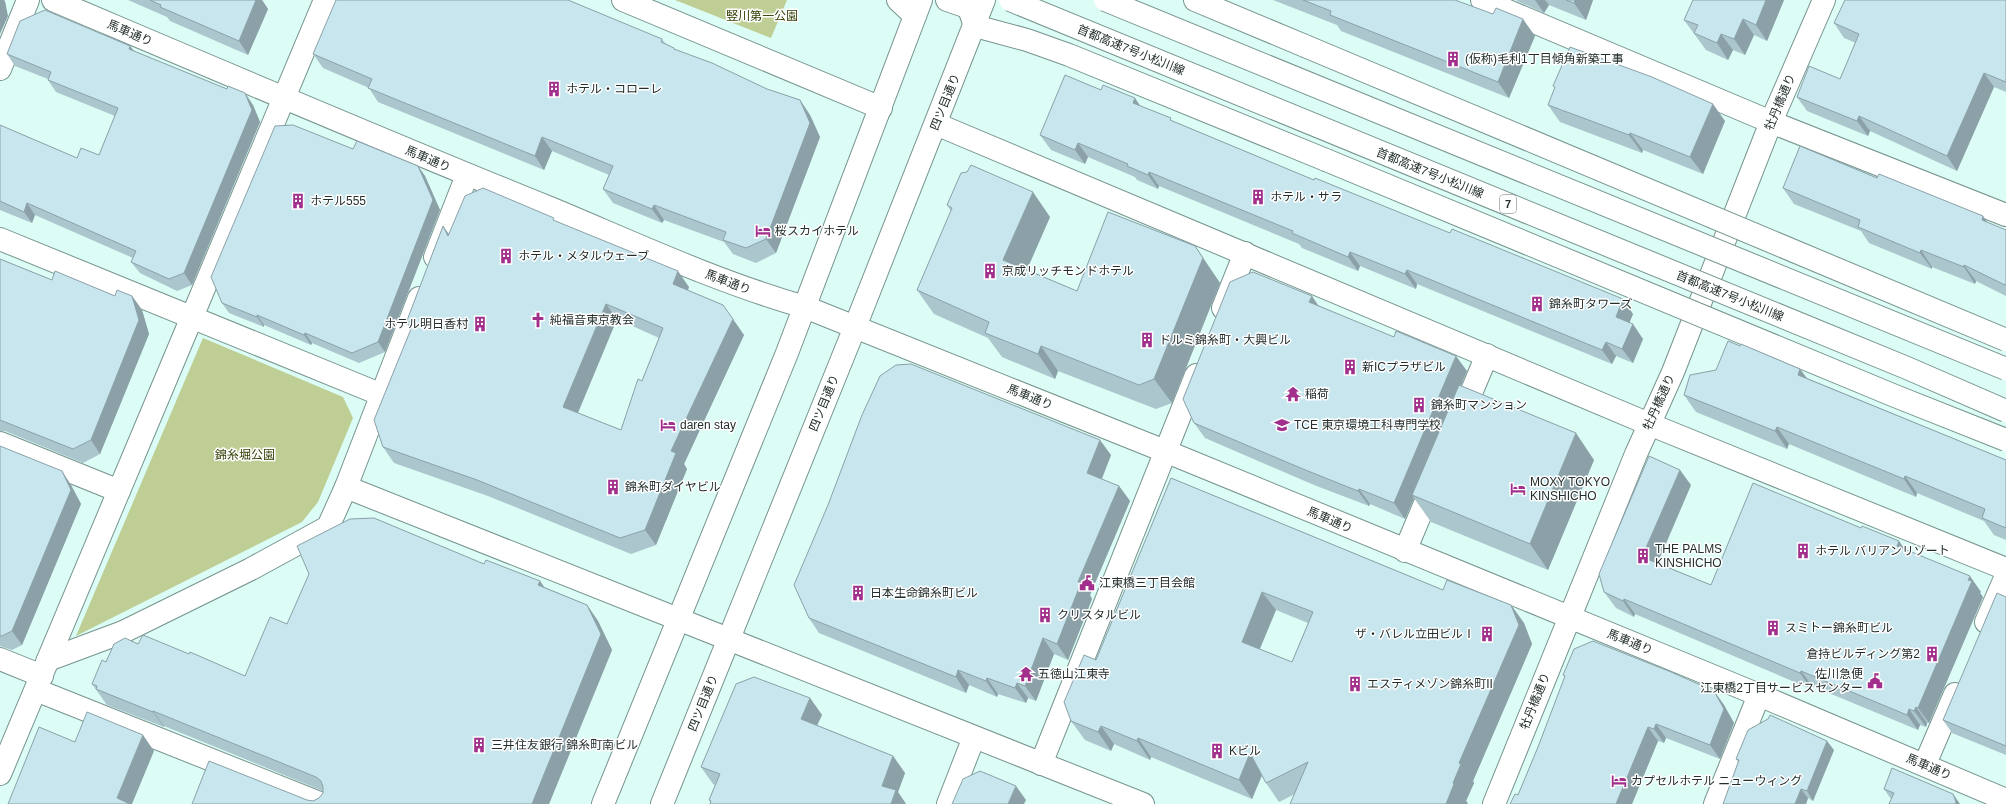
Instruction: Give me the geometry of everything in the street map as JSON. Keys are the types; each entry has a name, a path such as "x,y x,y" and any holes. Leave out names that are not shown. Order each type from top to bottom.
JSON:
{"main road":[{"path":"0,69 28,0"},
{"name":"馬車通り","path":"53,0 467,175 658,252 699,271 759,294 805,307 1165,452 1405,552 1759,695 1925,764 2002,800"},
{"path":"0,774 325,0"},
{"path":"623,0 881,108"},
{"path":"603,804 805,307 918,8 898,0"},
{"path":"947,0 975,9 1027,40 1069,55 1326,160 1887,393 2006,440"},
{"name":"首都高速7号小松川線","path":"1010,0 1907,368 2006,411"},
{"path":"1104,0 2006,369"},
{"path":"1195,0 2006,340"},
{"path":"1482,0 1771,122 2006,215"},
{"name":"牡丹橋通り","path":"1494,804 1649,424 1673,372 1771,122 1824,0"},
{"name":"四ツ目通り","path":"662,804 936,124 975,9"},
{"path":"936,124 1649,424 2006,569"},
{"path":"42,675 328,527 346,487 467,175"},
{"path":"0,239 382,395"},
{"path":"1216,324 1245,253"},
{"path":"1454,435 1487,355"},
{"path":"1041,764 1202,360"},
{"path":"0,443 119,491"},
{"path":"1405,552 1442,464"},
{"path":"346,487 1142,804"},
{"path":"1979,639 2006,576"},
{"path":"0,659 42,675 322,804"},
{"path":"1925,764 1963,675"},
{"path":"1715,804 1759,695"},
{"path":"948,804 974,737"}],"green space":[{"name":"竪川第一公園","path":"675,0 787,0 771,38"},
{"name":"錦糸堀公園","path":"203,338 343,397 353,418 318,502 302,522 76,636"}],"building":[{"path":"150,0 256,0 239,41 160,7 161,5"},
{"path":"336,0 568,0 662,39 661,42 674,49 712,63 767,89 800,100 810,123 766,239 746,248 723,240 726,232 654,205 652,209 603,189 613,166 542,137 535,156 368,88 372,79 313,54"},
{"name":"(仮称)毛利1丁目傾角新築工事","path":"1303,0 1455,0 1493,14 1496,8 1523,19 1498,82 1330,15 1331,11"},
{"path":"1566,0 1575,0 1574,3"},
{"path":"1693,0 1766,0 1756,25 1743,19 1734,39 1721,34 1717,43 1694,33 1698,25 1684,20"},
{"path":"1845,0 2006,0 2006,82 1984,73 1947,156 1859,116 1857,121 1797,97 1809,66 1840,79 1859,34 1834,23"},
{"path":"45,10 130,46 129,49 227,89 228,86 245,93 252,110 184,273 169,279 131,262 136,251 27,203 24,212 0,201 0,125 77,158 81,148 99,155 118,108 48,80 51,72 7,54 20,21"},
{"path":"1570,47 1652,77 1713,104 1690,157 1630,133 1629,135 1548,105 1555,87 1553,86"},
{"path":"1065,75 1101,90 1103,85 1135,98 1133,103 1171,118 1170,120 1314,180 1315,178 1450,233 1452,229 1623,299 1616,317 1633,324 1622,349 1606,342 1602,350 1407,270 1405,274 1350,252 1348,257 1292,233 1293,231 1149,172 1148,175 1127,166 1128,164 1078,143 1075,150 1040,135"},
{"path":"293,125 353,149 357,141 418,166 433,200 378,342 352,353 305,333 304,335 257,315 257,317 222,303 211,277 275,126"},
{"path":"1800,146 1877,178 1879,174 1983,216 1982,220 2006,230 2005,285 1964,265 1964,267 1921,250 1920,253 1858,227 1860,220 1783,188"},
{"path":"971,165 1033,192 1003,260 1077,291 1108,212 1195,246 1203,258 1154,379 1139,385 1041,346 1038,354 985,333 989,322 917,290 952,208 947,205 961,173 967,172"},
{"path":"483,188 554,218 553,220 678,271 673,284 723,305 733,319 671,451 676,453 645,530 620,538 477,480 383,447 374,420 415,319 406,323 443,226 448,236 465,196","holes":["606,304 663,328 642,381 638,379 621,430 563,407"]},
{"path":"0,259 52,280 55,271 115,296 117,290 132,296 139,320 91,440 73,449 0,420"},
{"path":"1253,272 1312,296 1309,302 1394,337 1396,331 1456,356 1394,503 1359,489 1358,491 1303,469 1194,423 1183,399 1230,282"},
{"path":"1728,341 1740,346 1741,344 1800,369 1798,375 2006,460 2006,528 1982,518 1985,509 1905,476 1904,479 1777,427 1775,431 1684,395 1690,375 1716,370"},
{"path":"911,364 1100,440 1087,473 1119,486 1078,582 1081,583 1057,644 1043,638 1025,686 1017,683 1015,688 987,678 986,681 958,670 956,677 809,618 794,585 828,505 862,415 880,376 896,365"},
{"name":"MOXY TOKYO KINSHICHO","path":"1459,385 1576,433 1530,544 1412,495"},
{"path":"0,446 62,471 71,490 12,631 2,636 0,636"},
{"path":"1649,456 1680,470 1642,557 1711,585 1753,483 1861,528 1862,526 1899,541 1897,546 1970,576 1968,580 1972,581 1918,708 1916,707 1914,711 1909,709 1907,715 1801,671 1800,673 1604,592 1599,574"},
{"path":"1171,478 1443,590 1447,580 1511,605 1519,625 1459,763 1461,764 1446,804 1290,804 1308,762 1266,783 1250,753 1239,780 1138,738 1137,741 1101,726 1098,732 1071,721 1064,702 1084,655 1096,660","holes":["1262,592 1313,612 1292,662 1242,642"]},
{"path":"374,518 484,564 486,560 540,581 538,585 587,605 601,634 532,804 192,804 209,761 307,800 313,801 319,798 323,793 323,787 321,781 316,777 96,689 97,686 92,684 102,660 106,662 114,644 125,638 138,644 143,635 189,654 190,652 245,676 270,617 287,624 309,574 297,546 350,519"},
{"path":"1997,593 2006,597 2006,746 1943,720"},
{"path":"1593,641 1714,691 1724,709 1710,745 1656,724 1654,729 1648,727 1616,804 1510,804 1515,794 1518,795 1538,747 1565,676 1563,675 1574,649"},
{"path":"754,677 810,698 801,719 893,756 882,786 896,790 891,804 710,804 711,801 709,800 720,774 701,767 736,684"},
{"path":"87,712 143,735 117,798 130,804 8,804 39,727 75,742"},
{"path":"1770,715 1827,741 1807,791 1801,789 1795,804 1723,804 1739,760 1736,759 1748,730 1768,719"},
{"path":"1892,768 1953,794 1956,802 1955,804 1889,804 1894,793 1884,789"},
{"path":"980,771 1016,786 1008,804 952,804 963,779"}],"place":[{"name":"(仮称)毛利1丁目傾角新築工事","path":"1453,59"},
{"name":"ホテル・コローレ","path":"554,89"},
{"name":"ホテル・サラ","path":"1258,197"},
{"name":"ホテル555","path":"298,201"},
{"name":"桜スカイホテル","path":"763,231"},
{"name":"ホテル・メタルウェーブ","path":"506,256"},
{"name":"京成リッチモンドホテル","path":"990,271"},
{"name":"錦糸町タワーズ","path":"1537,304"},
{"name":"純福音東京教会","path":"538,320"},
{"name":"ホテル明日香村","path":"480,324"},
{"name":"ドルミ錦糸町・大興ビル","path":"1147,340"},
{"name":"新ICプラザビル","path":"1350,367"},
{"name":"稲荷","path":"1293,394"},
{"name":"錦糸町マンション","path":"1419,405"},
{"name":"daren stay","path":"668,425"},
{"name":"TCE 東京環境工科専門学校","path":"1282,425"},
{"name":"錦糸町ダイヤビル","path":"613,487"},
{"name":"MOXY TOKYO KINSHICHO","path":"1518,489"},
{"name":"ホテル バリアンリゾート","path":"1803,551"},
{"name":"THE PALMS KINSHICHO","path":"1643,556"},
{"name":"江東橋三丁目会館","path":"1087,583"},
{"name":"日本生命錦糸町ビル","path":"858,593"},
{"name":"クリスタルビル","path":"1045,615"},
{"name":"スミトー錦糸町ビル","path":"1773,628"},
{"name":"ザ・バレル立田ビルⅠ","path":"1487,634"},
{"name":"倉持ビルディング第2","path":"1932,654"},
{"name":"五徳山江東寺","path":"1026,674"},
{"name":"佐川急便 江東橋2丁目サービスセンター","path":"1875,681"},
{"name":"エスティメゾン錦糸町II","path":"1355,684"},
{"name":"三井住友銀行 錦糸町南ビル","path":"479,745"},
{"name":"Kビル","path":"1217,751"},
{"name":"カプセルホテル ニューウィング","path":"1619,781"}]}
